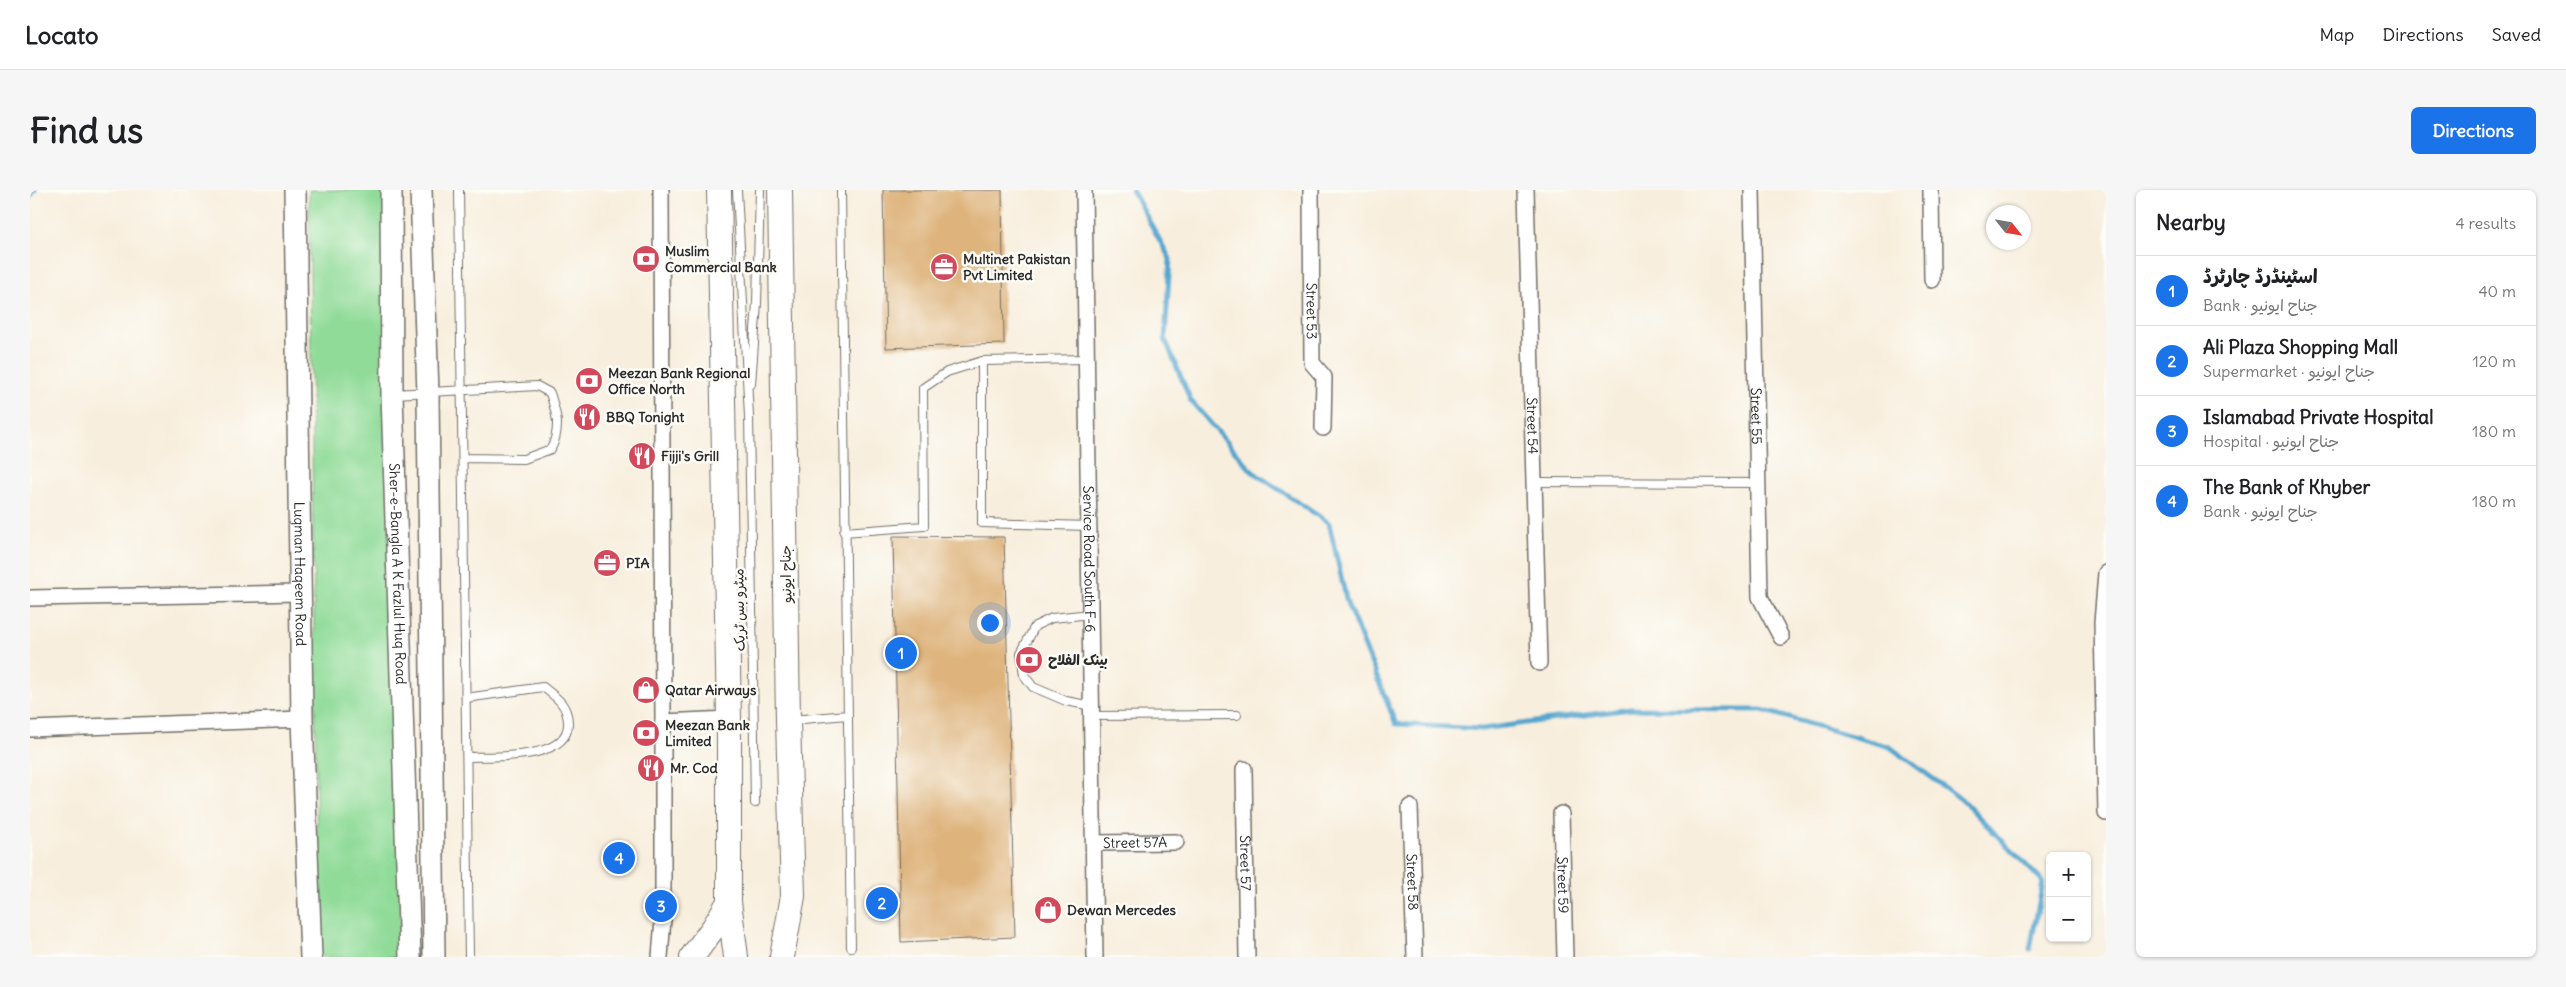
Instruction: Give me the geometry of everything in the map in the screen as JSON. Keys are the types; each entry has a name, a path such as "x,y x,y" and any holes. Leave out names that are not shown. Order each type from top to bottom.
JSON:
{"main road":[{"name":"Luqman Haqeem Road","path":"295,190 302,719 311,957"},
{"name":"Sher-e-Bangla A K Fazlul Huq Road","path":"391,190 392,394 410,957"},
{"path":"422,190 428,393 434,957"},
{"path":"719,190 729,719 729,902 736,957"},
{"name":"جناح ایونیو","path":"780,190 788,720 793,896 782,957"},
{"path":"692,957 714,927 729,902"}],"street":[{"path":"660,957 663,920 661,190"},
{"name":"Service Road South F-6","path":"1084,190 1095,957"},
{"name":"Street 53","path":"1311,190 1312,363 1324,377 1323,428"},
{"name":"Street 54","path":"1526,190 1539,663"},
{"name":"Street 55","path":"1752,190 1760,597 1781,638"},
{"path":"1931,190 1932,280"},
{"path":"2106,573 2102,623 2102,710 2106,813"},
{"path":"30,598 300,593"},
{"path":"30,729 302,719"},
{"path":"663,722 729,719"},
{"name":"Street 57","path":"1244,769 1247,957"},
{"name":"Street 58","path":"1410,807 1415,957"},
{"name":"Street 59","path":"1562,814 1565,957"},
{"name":"Street 57A","path":"1094,843 1176,842"}],"lane":[{"path":"459,190 469,957"},
{"name":"میٹرو بس ٹریک","path":"737,190 749,416 755,803"},
{"name":"میٹرو بس ٹریک","path":"749,416 757,303 760,190"},
{"path":"841,190 844,532 851,946"},
{"path":"844,532 924,526 923,388 947,372 982,361 1086,359"},
{"path":"982,361 982,523 1089,526"},
{"path":"392,394 537,386 550,393 556,415 558,435 551,449 524,459 463,458"},
{"path":"1534,482 1758,483"},
{"path":"1090,614 1052,618 1035,626 1021,653 1024,675 1032,687 1092,711 1236,715"},
{"path":"466,698 543,687 561,700 567,711 569,732 564,739 550,750 512,756 467,757"},
{"path":"788,720 847,715"}],"green space":[{"path":"309,190 392,190 410,957 318,957"}],"building":[{"name":"Multinet Pakistan Pvt Limited","path":"883,190 1002,190 1004,344 886,348"},
{"path":"893,536 1004,537 1015,937 901,942"}],"waterway":[{"path":"30,197 35,190"},
{"path":"1132,190 1170,259 1165,339 1191,401 1253,472 1329,523 1347,603 1396,724 1482,729 1630,709 1762,710 1890,747 1962,800 2043,882 2030,949"}],"place":[{"name":"Muslim Commercial Bank","path":"646,259"},
{"name":"Multinet Pakistan Pvt Limited","path":"944,267"},
{"name":"Meezan Bank Regional Office North","path":"589,381"},
{"name":"BBQ Tonight","path":"587,417"},
{"name":"Fijji's Grill","path":"642,456"},
{"name":"PIA","path":"607,563"},
{"name":"اسٹینڈرڈ چارٹرڈ","path":"901,653"},
{"name":"بینک الفلاح","path":"1029,660"},
{"name":"Qatar Airways","path":"646,690"},
{"name":"Meezan Bank Limited","path":"646,733"},
{"name":"Mr. Cod","path":"651,768"},
{"name":"The Bank of Khyber","path":"619,858"},
{"name":"Ali Plaza Shopping Mall","path":"882,903"},
{"name":"Islamabad Private Hospital","path":"661,906"},
{"name":"Dewan Mercedes","path":"1048,910"}]}
